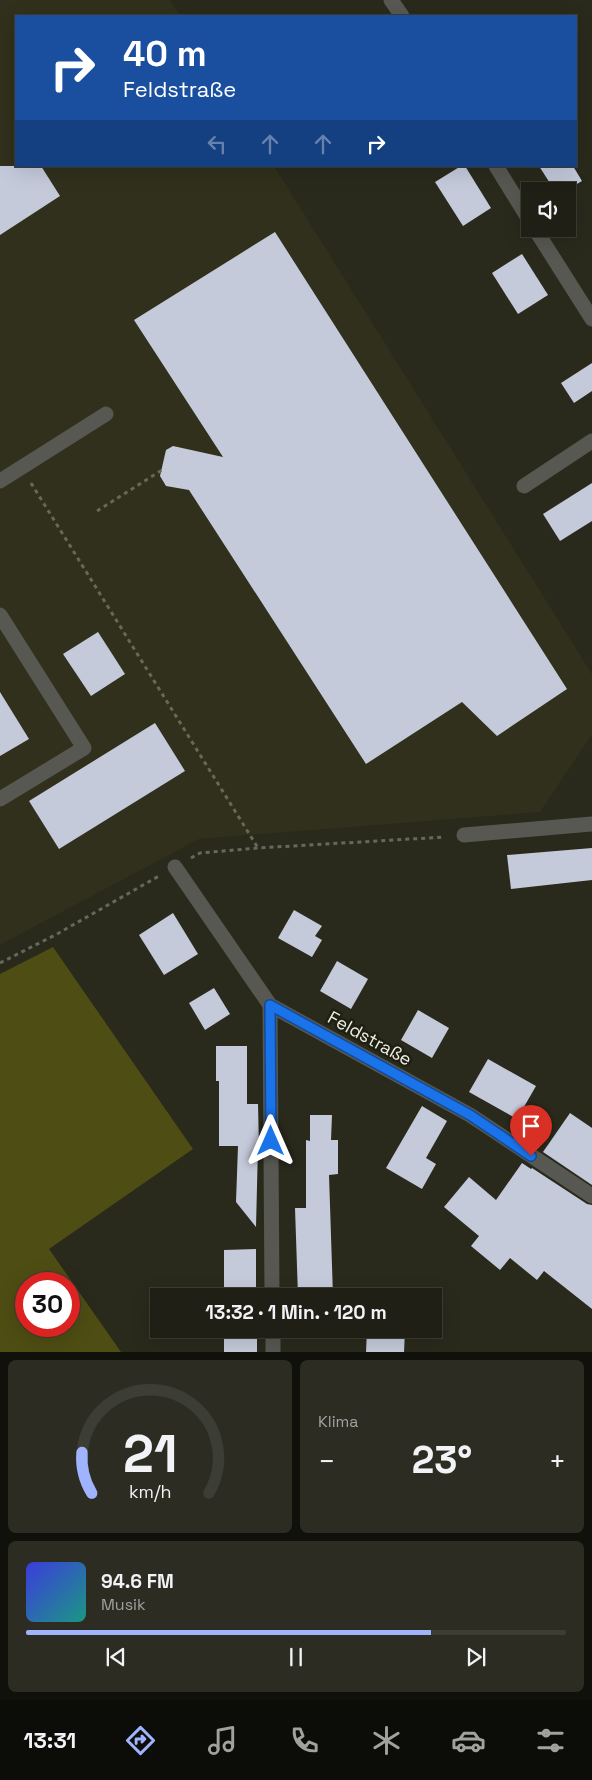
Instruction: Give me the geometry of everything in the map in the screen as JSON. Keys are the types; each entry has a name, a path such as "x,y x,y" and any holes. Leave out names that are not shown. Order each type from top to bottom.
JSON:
{"street":[{"path":"391,0 401,15"},
{"path":"497,167 521,206"},
{"path":"540,237 592,319"},
{"path":"0,481 106,414"},
{"path":"524,486 592,441"},
{"path":"0,615 84,748 0,799"},
{"path":"464,836 592,824"},
{"name":"Feldstraße","path":"175,867 270,1005 470,1115 592,1196"},
{"path":"270,1005 272,1288"},
{"path":"273,1338 273,1352"}],"path":[{"path":"21,467 258,848"},
{"path":"97,511 162,470"},
{"path":"0,963 57,934 200,853 464,836"}],"shaded area":[{"path":"0,0 170,0 179,15 15,15 15,167 275,167 592,674 592,734 540,812 199,839 0,945"},
{"path":"53,947 193,1149 49,1249 65,1272 15,1272 15,1337 80,1337 80,1293 121,1352 0,1352 0,974"}],"building":[{"path":"0,166 42,167 60,196 0,235"},
{"path":"459,167 466,167 491,208 463,226 435,182"},
{"path":"540,167 574,167 582,181 576,185 576,182 549,182"},
{"path":"275,232 567,689 497,736 462,702 366,764 189,490 166,486 160,476 166,450 173,446 223,457 134,320"},
{"path":"522,254 548,295 518,314 492,273"},
{"path":"592,363 592,391 574,403 561,383"},
{"path":"592,483 592,521 560,541 543,514"},
{"path":"98,632 125,674 91,696 63,654"},
{"path":"0,692 29,739 0,756"},
{"path":"155,723 185,771 59,849 29,801"},
{"path":"592,848 592,880 511,889 507,855"},
{"path":"294,910 322,926 315,936 322,940 312,957 278,938"},
{"path":"173,913 198,954 164,975 139,935"},
{"path":"337,961 368,979 351,1009 320,991"},
{"path":"214,988 230,1014 205,1030 189,1003"},
{"path":"418,1010 449,1028 432,1058 401,1040"},
{"path":"216,1046 247,1046 247,1104 258,1104 259,1146 256,1227 236,1202 238,1146 219,1146 219,1081 216,1081"},
{"path":"488,1059 536,1086 517,1119 469,1092"},
{"path":"422,1106 447,1121 426,1158 436,1164 422,1189 386,1168"},
{"path":"570,1113 592,1128 592,1185 543,1152"},
{"path":"310,1115 332,1115 331,1140 338,1140 338,1174 329,1175 333,1288 298,1288 295,1208 306,1208 306,1140 310,1141"},
{"path":"522,1163 587,1204 592,1205 592,1309 544,1271 537,1280 510,1258 500,1270 471,1246 479,1236 444,1207 469,1177 496,1200"},
{"path":"256,1249 256,1288 224,1288 224,1250"},
{"path":"224,1338 257,1338 257,1352 224,1352"},
{"path":"367,1338 405,1338 404,1352 366,1352"}],"route":[{"path":"271,1141 270,1005 470,1115 531,1156"}]}
